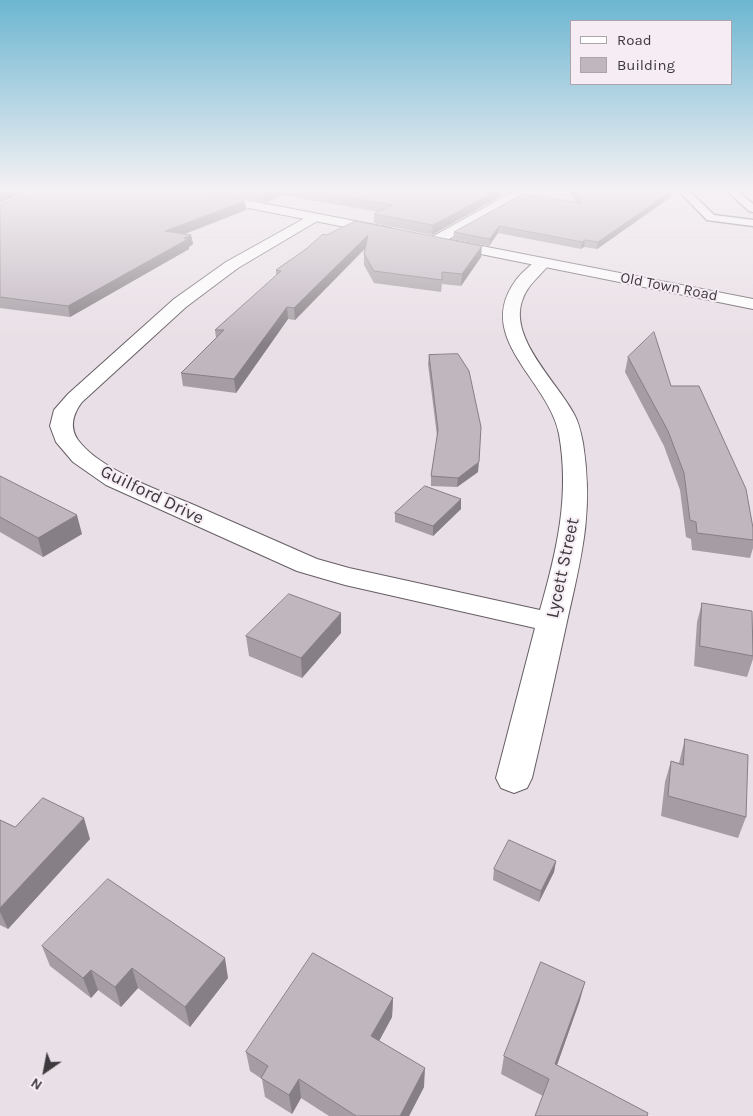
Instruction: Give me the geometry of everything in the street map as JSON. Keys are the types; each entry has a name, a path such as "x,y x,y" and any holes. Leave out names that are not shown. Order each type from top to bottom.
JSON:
{"street":[{"name":"Guilford Drive","path":"273,241 232,265 180,303 74,398 65,410 61,426 67,442 81,457 115,480 307,566 344,576 552,622"},
{"name":"Old Town Road","path":"440,241 753,304"},
{"name":"Lycett Street","path":"514,778 574,532 577,483 564,415 516,340 509,312 511,301 527,275 543,262"}],"building":[{"path":"0,241 184,241 68,306 0,297"},
{"path":"315,241 362,241 294,308 287,307 234,379 181,373 224,330 215,330 281,271 276,270"},
{"path":"367,241 457,241 482,246 462,274 442,272 442,280 374,271 364,254"},
{"path":"654,332 671,386 699,386 746,489 753,528 753,540 697,533 696,522 690,520 684,473 668,431 628,357"},
{"path":"458,354 469,371 481,427 479,462 458,478 431,476 438,430 429,355"},
{"path":"0,476 77,515 38,538 0,517"},
{"path":"425,486 461,499 433,526 395,513"},
{"path":"289,594 341,613 301,658 246,636"},
{"path":"702,603 752,611 753,656 700,646"},
{"path":"685,739 748,755 746,817 668,796 671,761 683,765"},
{"path":"43,798 84,818 0,908 0,820 15,827"},
{"path":"509,840 556,861 541,891 494,869"},
{"path":"108,879 225,958 185,1007 132,968 115,987 91,970 83,978 42,946"},
{"path":"313,953 393,998 371,1036 425,1068 400,1116 356,1116 299,1079 289,1095 261,1078 268,1066 246,1052"},
{"path":"541,962 585,982 555,1064 648,1113 647,1116 535,1116 549,1079 504,1056"}]}
